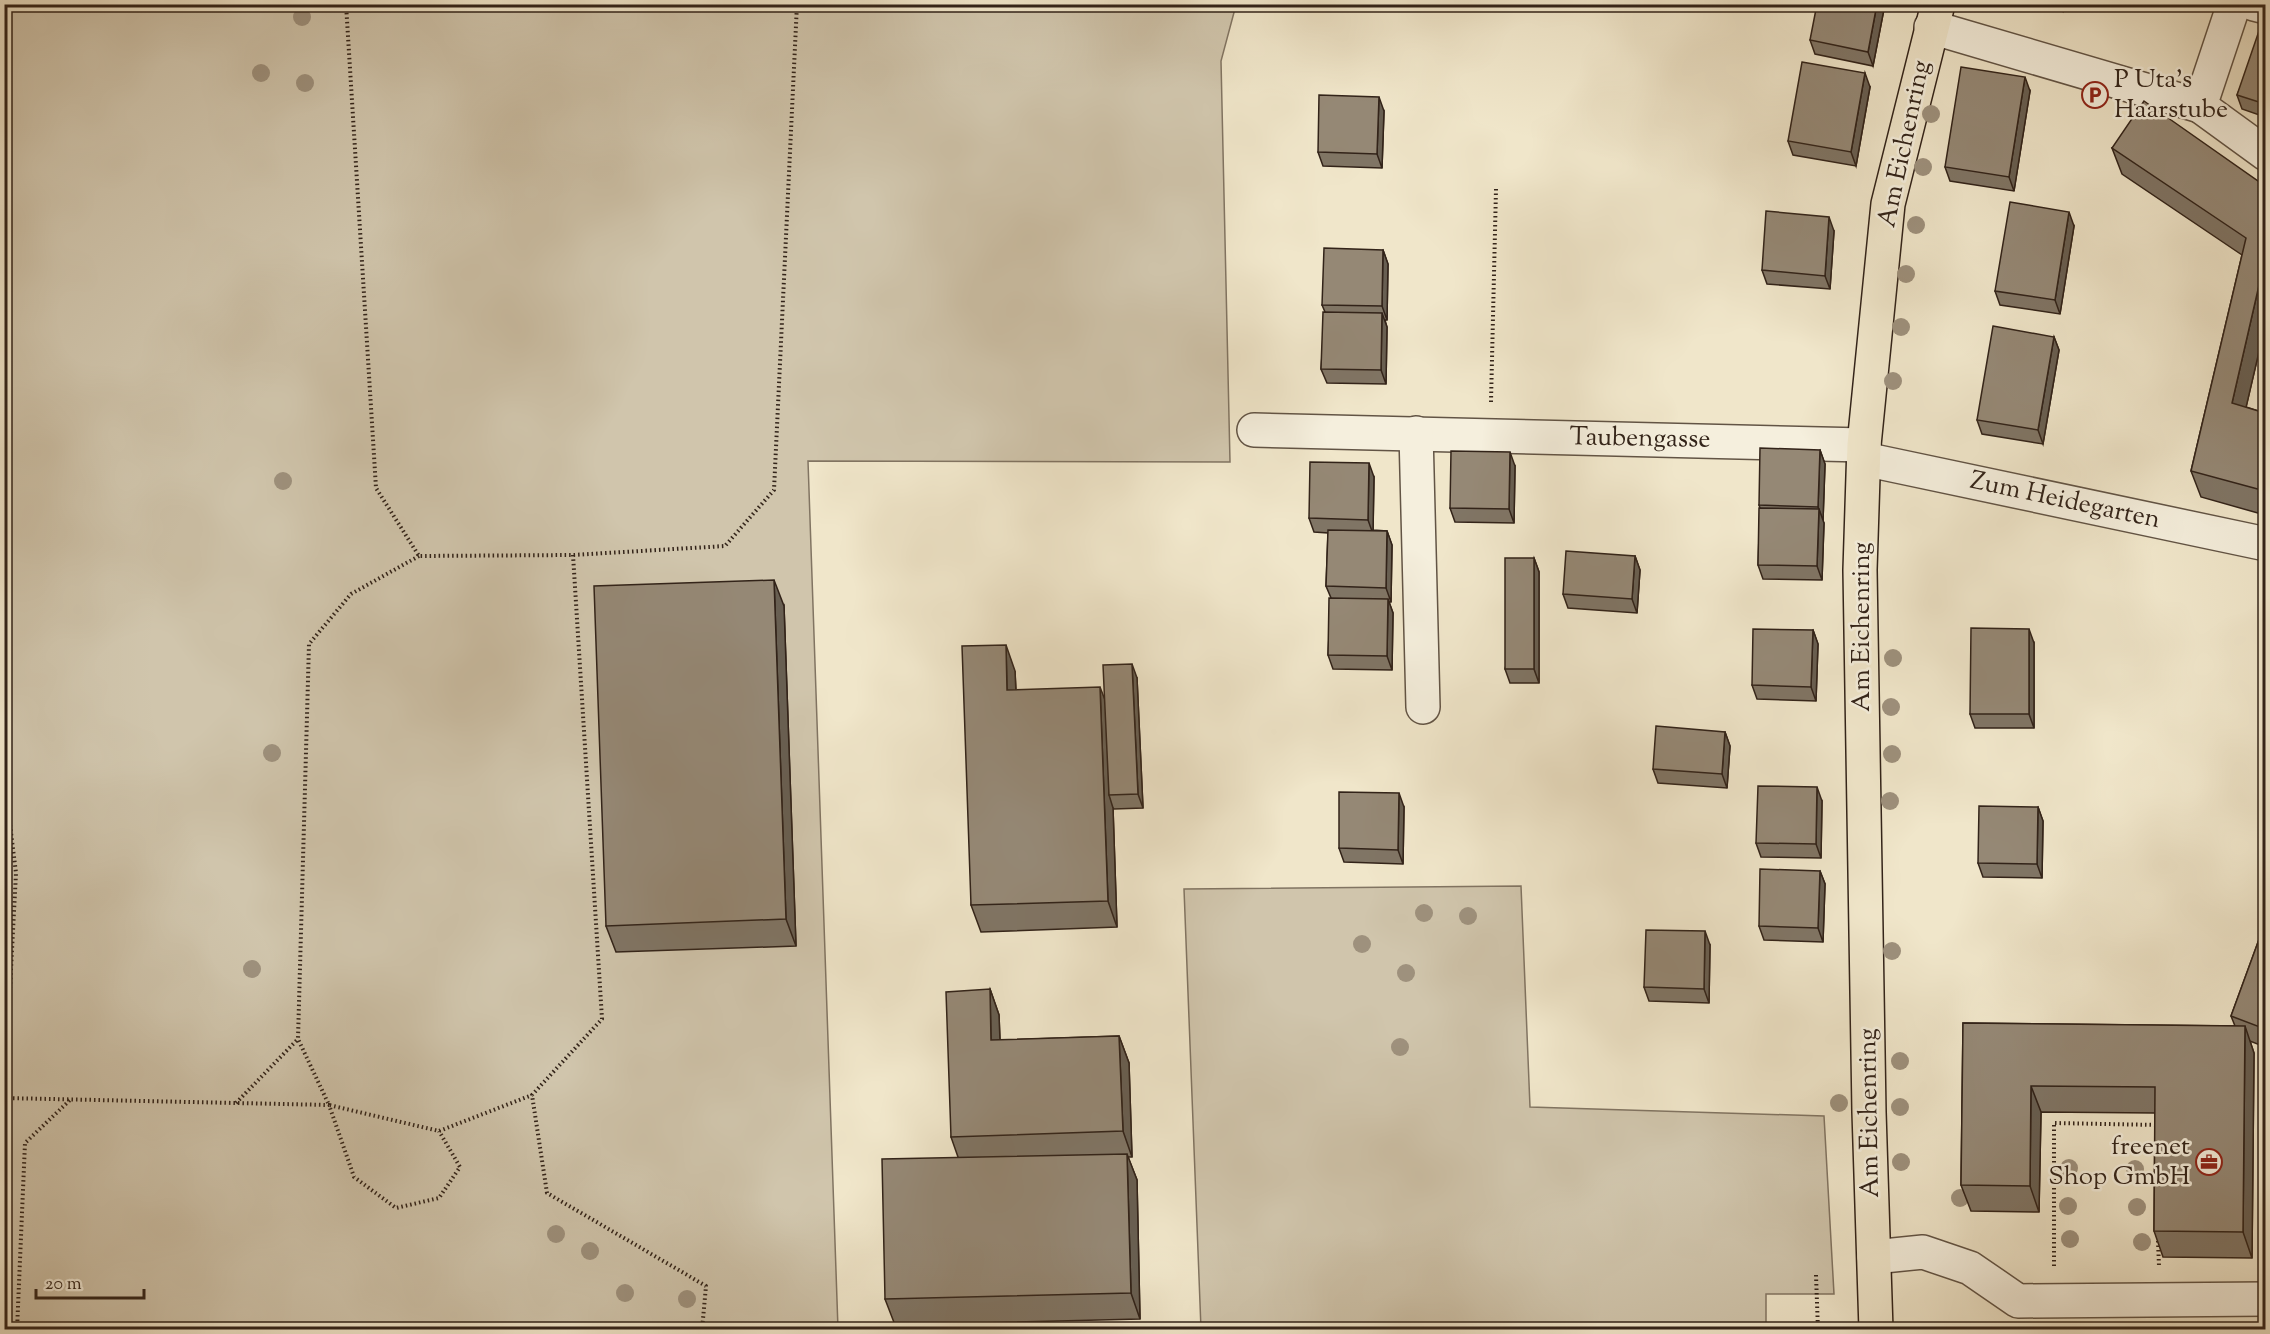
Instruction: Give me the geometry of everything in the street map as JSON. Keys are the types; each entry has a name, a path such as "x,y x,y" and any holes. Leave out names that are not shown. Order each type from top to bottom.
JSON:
{"main road":[{"name":"Am Eichenring","path":"1876,1329 1861,594 1864,452 1888,204 1935,16"}],"street":[{"path":"2200,106 2234,4"},
{"path":"2254,4 2265,7"},
{"path":"1935,16 2200,106 2265,154"},
{"name":"Taubengasse","path":"1254,430 1416,433 1864,452"},
{"path":"1416,433 1423,706"},
{"name":"Zum Heidegarten","path":"1864,452 2265,544"},
{"path":"1874,1257 1923,1252 1970,1268 2018,1301 2265,1299"}],"path":[{"path":"346,4 376,489 419,556"},
{"path":"439,1131 460,1167 439,1198 396,1208 354,1177 329,1106 298,1039 309,644 351,594 419,556 573,555 725,546 774,490 797,4"},
{"path":"1491,436 1496,189"},
{"path":"4,1098 329,1106 439,1131 532,1095 602,1019 573,555"},
{"path":"4,776 16,873 8,1027 4,1040"},
{"path":"235,1103 298,1039"},
{"path":"532,1095 547,1193 706,1286 702,1329"},
{"path":"17,1329 25,1143 71,1100"},
{"path":"2054,1300 2054,1123 2158,1125 2158,1137"},
{"path":"2158,1230 2159,1300"},
{"path":"1816,1275 1818,1329"}],"shaded area":[{"path":"5,5 1236,5 1221,61 1230,462 808,461 838,1329 5,1330"},
{"path":"1521,886 1530,1107 1824,1116 1834,1294 1766,1294 1766,1329 1201,1329 1184,889"}],"building":[{"path":"1817,4 1877,4 1868,52 1810,40"},
{"path":"2260,28 2265,30 2265,104 2237,95"},
{"path":"1802,62 1865,73 1851,152 1788,141"},
{"path":"1961,67 2025,77 2009,177 1945,167"},
{"path":"1319,95 1379,97 1377,154 1318,152"},
{"path":"2144,101 2265,186 2265,259 2232,403 2265,413 2265,491 2191,471 2246,238 2112,148"},
{"path":"2010,202 2069,212 2055,300 1995,291"},
{"path":"1766,211 1829,217 1825,276 1762,270"},
{"path":"1324,248 1383,250 1382,306 1322,305"},
{"path":"1323,312 1382,313 1381,370 1321,369"},
{"path":"1993,326 2054,337 2038,430 1977,420"},
{"path":"1760,448 1820,450 1818,507 1759,505"},
{"path":"1451,451 1510,452 1509,509 1450,508"},
{"path":"1310,462 1369,463 1368,520 1309,518"},
{"path":"1759,508 1819,509 1817,566 1758,565"},
{"path":"1328,530 1387,531 1386,588 1326,586"},
{"path":"1566,551 1635,556 1632,599 1563,594"},
{"path":"1505,558 1534,558 1534,669 1505,669"},
{"path":"774,580 786,919 606,926 594,586"},
{"path":"1329,598 1388,599 1387,656 1328,655"},
{"path":"1971,628 2029,629 2029,714 1970,714"},
{"path":"1753,629 1813,630 1811,687 1752,685"},
{"path":"1006,645 1007,690 1100,687 1108,901 971,905 962,646"},
{"path":"1132,664 1138,794 1109,795 1103,665"},
{"path":"1656,726 1725,732 1722,774 1653,769"},
{"path":"1758,786 1817,787 1816,844 1756,843"},
{"path":"1339,792 1399,793 1398,850 1339,848"},
{"path":"1979,806 2038,807 2037,864 1978,863"},
{"path":"1760,869 1820,871 1818,928 1759,926"},
{"path":"2265,923 2265,1029 2231,1016"},
{"path":"1646,930 1705,931 1704,989 1644,987"},
{"path":"990,989 991,1040 1119,1036 1123,1131 951,1137 946,992"},
{"name":"freenet Shop GmbH","path":"1963,1023 2245,1026 2243,1232 2154,1231 2155,1087 2031,1086 2030,1186 1961,1185"},
{"path":"1127,1154 1131,1293 885,1299 882,1159"}],"place":[{"name":"P Uta's Haarstube","path":"2095,95"},
{"name":"freenet Shop GmbH","path":"2209,1162"}]}
